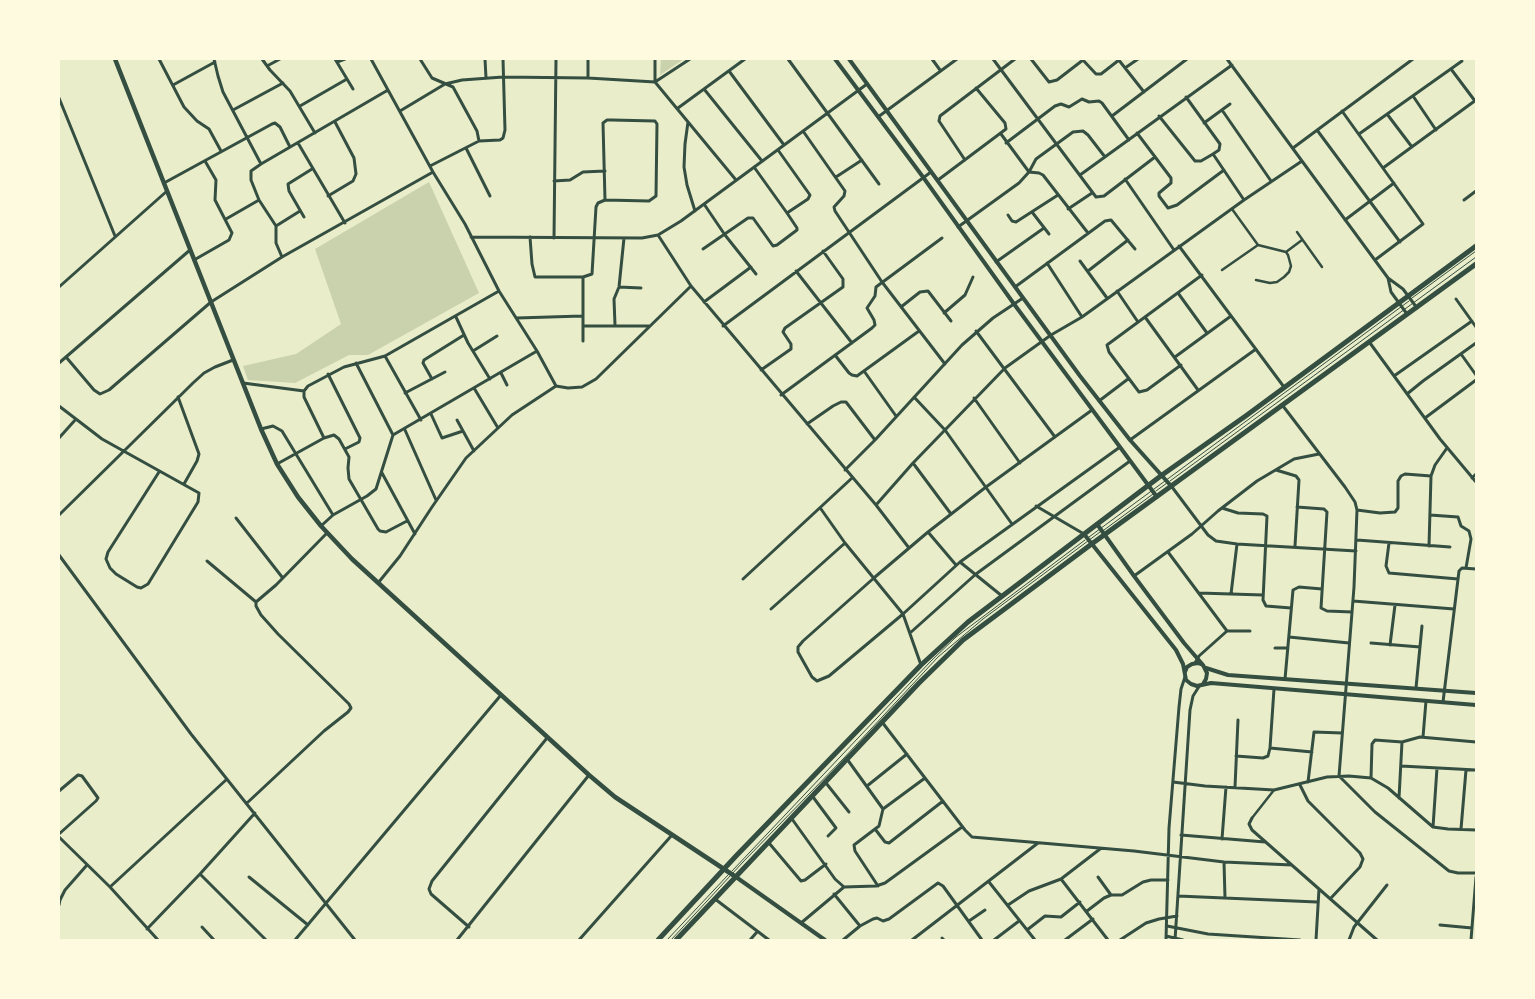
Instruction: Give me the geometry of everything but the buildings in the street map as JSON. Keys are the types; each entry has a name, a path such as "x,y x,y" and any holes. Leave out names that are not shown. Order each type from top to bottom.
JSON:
{"main road":[{"path":"115,59 261,429 277,464 298,497 327,533 378,583 589,775 615,797 733,875"},
{"path":"658,940 921,665 968,622 1002,596 1089,539 1148,485 1410,298 1476,246"},
{"path":"676,940 714,899 733,875 769,843 882,722 963,640 1101,530 1283,406 1370,343 1415,306 1476,264"}],"street":[{"path":"159,59 184,107 197,121 209,129 221,151"},
{"path":"262,59 300,106 315,133"},
{"path":"266,66 280,59"},
{"path":"345,59 336,61 352,89"},
{"path":"371,59 471,237 499,291 537,351 556,386"},
{"path":"420,59 432,78 450,85 455,92 477,131 478,141"},
{"path":"485,59 486,78"},
{"path":"430,166 478,141 502,139 505,130 502,77 503,59"},
{"path":"554,238 556,59"},
{"path":"588,59 588,78"},
{"path":"655,59 655,82 736,180"},
{"path":"400,111 445,84 467,79 502,77 588,78 655,82 690,59"},
{"path":"678,108 745,59"},
{"path":"788,59 879,184"},
{"path":"835,59 1155,493"},
{"path":"849,59 1099,401 1130,440 1169,483 1212,539 1237,544 1356,551"},
{"path":"932,59 940,70"},
{"path":"878,117 940,70 958,59"},
{"path":"993,59 1096,196 1101,197 1154,157"},
{"path":"965,160 939,118 943,112 1015,59"},
{"path":"1031,59 1050,82 1057,80 1082,60 1094,72 1099,74 1118,60 1144,92"},
{"path":"1125,68 1138,59"},
{"path":"1112,116 1188,59"},
{"path":"1227,59 1388,278 1400,286 1415,306"},
{"path":"1293,148 1412,59"},
{"path":"173,85 215,60 218,76 233,110 261,164"},
{"path":"1359,134 1462,61"},
{"path":"1080,176 1159,116 1232,65"},
{"path":"1383,168 1476,100 1450,69"},
{"path":"729,71 784,145"},
{"path":"300,106 347,80"},
{"path":"233,110 283,83"},
{"path":"471,237 646,238 658,235 695,211 868,84"},
{"path":"938,180 1006,129 1005,124 976,88"},
{"path":"704,89 762,161"},
{"path":"282,258 276,243 276,226 259,200 250,176 254,168 388,90"},
{"path":"1413,96 1436,130"},
{"path":"1159,116 1195,161 1201,162 1219,150 1220,144 1186,97"},
{"path":"59,98 115,236"},
{"path":"1006,143 1057,104 1069,107 1082,99 1089,102 1099,101 1129,140"},
{"path":"1204,123 1230,104"},
{"path":"1222,110 1271,181"},
{"path":"1342,111 1424,224 1375,260"},
{"path":"1387,114 1412,148"},
{"path":"530,238 535,277 583,277 592,274 596,207 598,203 605,200 649,201 655,198 657,124 655,121 612,120 605,122 602,126 605,200"},
{"path":"328,196 353,181 356,174 354,158 335,122"},
{"path":"688,122 684,167 695,211"},
{"path":"164,182 247,136 275,123 280,127 290,147"},
{"path":"1317,130 1400,242"},
{"path":"803,131 836,177 845,194 835,205 834,209 882,282 945,364"},
{"path":"958,227 1019,183 1029,172 1036,159 1074,132 1083,132 1088,135 1105,157"},
{"path":"1137,133 1171,178 1171,183 1159,193 1159,196 1168,208 1177,205 1224,170"},
{"path":"1001,134 1029,172 1041,173 1088,233"},
{"path":"298,143 345,223"},
{"path":"466,148 490,196"},
{"path":"778,150 810,195 808,199 787,212"},
{"path":"1213,154 1244,200"},
{"path":"836,177 862,160"},
{"path":"194,260 231,238 232,230 214,197 216,180 204,161"},
{"path":"876,505 974,398 1005,368 1302,161"},
{"path":"703,250 745,220 751,218 753,218 770,244 775,246 797,229 754,167"},
{"path":"304,217 289,191 288,184 293,179 312,169"},
{"path":"554,181 573,179 583,172 605,171"},
{"path":"66,357 94,390 102,393 117,383 211,302 282,258 433,172"},
{"path":"723,326 931,172"},
{"path":"1125,179 1174,250"},
{"path":"1346,220 1394,184"},
{"path":"59,287 167,191"},
{"path":"1464,200 1476,191"},
{"path":"1068,209 1092,193"},
{"path":"1008,215 1015,222 1058,195"},
{"path":"226,219 259,200"},
{"path":"704,204 725,235 756,274"},
{"path":"1232,208 1258,245 1286,252"},
{"path":"276,226 300,211"},
{"path":"1032,212 1049,234"},
{"path":"1015,286 1105,221 1110,220 1135,250"},
{"path":"996,262 1044,228"},
{"path":"1297,232 1322,267"},
{"path":"658,235 691,286 723,326 876,505 909,548"},
{"path":"614,325 614,300 619,287 624,238"},
{"path":"782,395 874,325 874,320 867,307 875,296 876,287 942,238"},
{"path":"1088,271 1128,240"},
{"path":"1286,252 1302,240"},
{"path":"1222,270 1258,245"},
{"path":"1180,246 1284,388"},
{"path":"59,364 190,250"},
{"path":"761,370 791,349 791,344 784,332 785,328 840,290 844,282 823,251"},
{"path":"1256,280 1270,283 1277,282 1284,277 1289,272 1291,266 1286,252"},
{"path":"1080,261 1107,298"},
{"path":"1047,263 1082,316"},
{"path":"704,302 750,267"},
{"path":"796,271 820,304 852,342"},
{"path":"1181,365 1143,392 1136,391 1107,349 1107,345 1202,275"},
{"path":"583,277 583,341"},
{"path":"944,312 965,295 973,278"},
{"path":"1388,278 1390,288 1406,313"},
{"path":"378,583 400,556 466,458 474,450 512,415 556,386 574,388 589,384 596,379 691,286"},
{"path":"619,287 641,288"},
{"path":"901,307 920,292 926,290 951,321"},
{"path":"324,438 306,402 304,391 308,386 328,374 356,363 385,356 499,291"},
{"path":"1117,291 1138,322"},
{"path":"1178,293 1207,333"},
{"path":"845,470 976,331 1023,298"},
{"path":"1456,299 1476,327"},
{"path":"517,318 582,316"},
{"path":"1175,357 1231,316"},
{"path":"456,317 464,335 490,379"},
{"path":"1145,317 1198,390"},
{"path":"1394,376 1472,321"},
{"path":"583,326 649,326"},
{"path":"835,355 852,376 859,375 919,331"},
{"path":"976,331 1055,437"},
{"path":"432,379 423,363 424,360 464,335"},
{"path":"473,351 497,336"},
{"path":"1370,343 1447,448 1476,482"},
{"path":"1407,394 1476,343"},
{"path":"1130,440 1256,348"},
{"path":"393,436 537,351"},
{"path":"1461,354 1476,375"},
{"path":"385,356 421,420"},
{"path":"59,515 204,373 233,360"},
{"path":"321,526 332,515 361,500 376,489 393,436 356,363"},
{"path":"864,371 896,416"},
{"path":"405,393 445,372"},
{"path":"501,373 507,385"},
{"path":"328,374 360,436 360,441 345,449"},
{"path":"1099,401 1128,379"},
{"path":"1425,418 1476,380"},
{"path":"243,383 304,391"},
{"path":"474,388 498,428"},
{"path":"178,397 199,454 197,462 184,484"},
{"path":"914,397 944,430 1012,524"},
{"path":"974,398 1020,463"},
{"path":"807,424 840,402 846,402 875,440"},
{"path":"59,406 102,439 198,492 200,496 148,584 141,588 131,585 106,563 108,552 159,472"},
{"path":"1283,406 1353,498 1357,510 1353,601 1339,776 1375,812 1449,871 1476,873"},
{"path":"1092,410 928,532 798,647 799,655 810,674 817,681 826,678 903,614 956,565 1120,447"},
{"path":"431,414 441,438 447,438 463,431"},
{"path":"59,438 76,419"},
{"path":"457,420 474,450"},
{"path":"261,429 273,426 282,430 332,515"},
{"path":"406,430 436,501"},
{"path":"277,464 324,438 334,435 349,457 349,479 380,531 389,531 407,521"},
{"path":"1429,546 1431,476 1435,465 1447,448"},
{"path":"1134,576 1202,526 1251,485 1294,458 1319,454"},
{"path":"910,633 976,574 1130,461"},
{"path":"913,463 951,514"},
{"path":"1275,470 1298,478 1295,546"},
{"path":"382,473 415,534"},
{"path":"1357,510 1380,513 1395,512 1398,508 1398,481 1401,476 1406,474 1431,476"},
{"path":"1472,478 1476,474"},
{"path":"743,579 821,509 852,478"},
{"path":"1036,506 1089,539 1176,650 1191,684 1476,705"},
{"path":"1297,507 1327,510 1321,605 1323,609 1352,612"},
{"path":"1222,508 1266,515 1264,603 1266,606 1291,608"},
{"path":"821,509 845,543 875,577 903,614 921,665"},
{"path":"1430,515 1455,516 1471,535 1464,568 1460,570 1458,579 1443,702"},
{"path":"236,518 282,577"},
{"path":"1101,530 1196,661 1220,674 1476,693 1476,687"},
{"path":"928,532 956,565"},
{"path":"256,602 276,585 327,533"},
{"path":"1357,540 1450,547"},
{"path":"772,609 845,543"},
{"path":"1389,543 1386,566 1389,574 1458,579"},
{"path":"1231,594 1237,544"},
{"path":"1168,552 1226,631"},
{"path":"59,554 155,686 226,779 355,940"},
{"path":"207,561 256,602 261,615 278,634 350,704 351,708 247,803"},
{"path":"960,562 1002,596"},
{"path":"1464,568 1476,569"},
{"path":"1285,679 1293,590 1299,587 1322,589"},
{"path":"1198,593 1263,595"},
{"path":"1353,601 1454,609"},
{"path":"1390,645 1395,605"},
{"path":"1416,688 1422,626"},
{"path":"1183,940 1166,938 1168,855 1173,782 1180,698 1185,674 1187,667 1196,661 1226,631 1250,631"},
{"path":"1289,637 1349,643"},
{"path":"1371,643 1420,647"},
{"path":"1275,648 1288,648"},
{"path":"1175,939 1191,702 1192,696 1207,676 1204,667"},
{"path":"1236,756 1265,758 1269,754 1274,689"},
{"path":"295,940 501,695"},
{"path":"1423,738 1426,701"},
{"path":"1235,787 1238,720"},
{"path":"882,722 967,833 975,838 1180,856 1224,862 1292,865"},
{"path":"1308,782 1315,731 1342,733"},
{"path":"468,927 431,894 429,889 432,882 547,738"},
{"path":"1371,778 1372,744 1378,739 1402,742 1423,738 1476,742"},
{"path":"1399,798 1402,742"},
{"path":"1270,748 1312,752"},
{"path":"867,786 907,754"},
{"path":"847,759 883,809"},
{"path":"1401,766 1476,770"},
{"path":"1433,827 1437,768"},
{"path":"1461,829 1466,770"},
{"path":"59,791 78,775 82,776 98,798 59,835 158,940"},
{"path":"457,940 589,775"},
{"path":"1173,782 1274,790 1339,776 1371,778 1399,798 1433,827 1476,830"},
{"path":"878,886 853,846 875,829 881,821 883,809 925,778"},
{"path":"110,887 226,779"},
{"path":"826,783 849,812"},
{"path":"1300,785 1303,795 1308,801 1352,844 1363,859 1360,867 1331,898"},
{"path":"1222,839 1226,787"},
{"path":"1274,790 1252,818 1250,826 1377,940"},
{"path":"813,797 836,828 828,836"},
{"path":"875,829 882,839 889,843 943,801"},
{"path":"147,929 255,813"},
{"path":"792,819 844,887"},
{"path":"800,923 844,887 878,886 888,881 962,826"},
{"path":"579,940 672,835"},
{"path":"1181,835 1266,842"},
{"path":"769,843 801,882 826,864"},
{"path":"912,940 1039,843"},
{"path":"1008,905 1029,891 1062,879 1101,849"},
{"path":"1224,862 1225,898"},
{"path":"59,904 65,890 88,865"},
{"path":"200,874 266,940"},
{"path":"733,875 825,940"},
{"path":"249,876 308,925"},
{"path":"1471,940 1476,876"},
{"path":"1098,877 1111,895"},
{"path":"1062,879 1108,940"},
{"path":"1087,911 1104,898 1111,895 1122,895 1147,880 1168,880"},
{"path":"990,882 1035,940"},
{"path":"843,940 860,926 874,918 883,921 887,920 938,883 942,885 958,906 980,940"},
{"path":"1349,940 1357,922 1387,885"},
{"path":"1316,940 1319,888"},
{"path":"834,894 860,926"},
{"path":"1178,896 1317,902"},
{"path":"714,899 769,940"},
{"path":"1027,930 1046,916 1061,917 1080,902"},
{"path":"969,921 985,910"},
{"path":"1120,940 1146,923 1177,916"},
{"path":"1065,940 1093,919"},
{"path":"994,940 1019,921"},
{"path":"1440,925 1472,928"},
{"path":"1167,926 1208,934 1300,940"},
{"path":"202,927 214,940"},
{"path":"750,940 757,932"}],"lane":[{"path":"1410,298 1476,252"},
{"path":"1415,306 1476,257"},
{"path":"1169,483 1400,305"},
{"path":"1155,493 1406,313"},
{"path":"671,940 938,657 983,619 1089,539"},
{"path":"667,940 733,875 931,661 956,637 1089,539"}],"green space":[{"path":"661,59 684,59 660,75"},
{"path":"429,182 479,293 368,355 349,355 295,383 248,380 243,366 296,354 341,324 315,249"}]}
